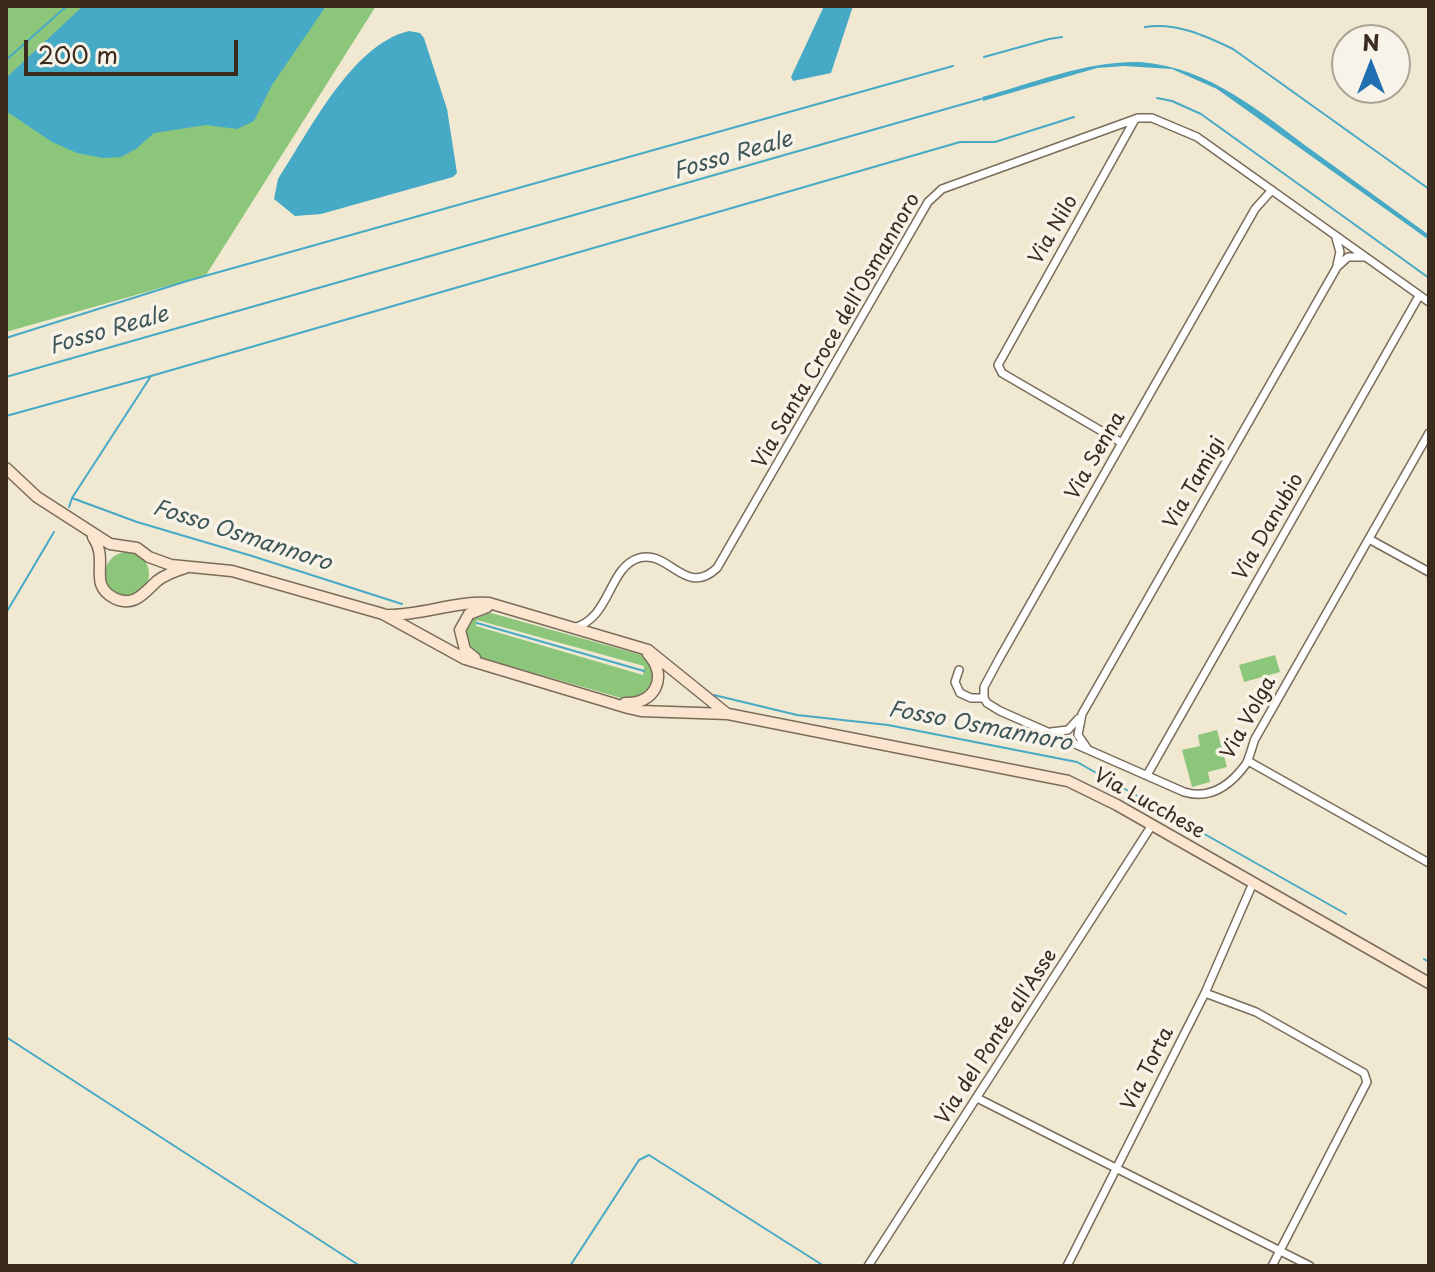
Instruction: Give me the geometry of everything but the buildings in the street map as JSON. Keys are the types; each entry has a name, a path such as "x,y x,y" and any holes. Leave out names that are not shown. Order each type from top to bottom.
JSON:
{"main road":[{"name":"Via Lucchese","path":"6,468 37,497 104,541 137,548 149,557 171,565 232,571 383,614 465,659 641,711 728,714 1054,777 1096,793 1429,983"},
{"name":"Via Lucchese","path":"87,529 98,544 102,561 101,584 112,597 129,601 138,599 159,580 175,571 193,568"},
{"path":"102,561 110,551 122,546"},
{"path":"149,557 154,569 151,588"},
{"name":"Via Lucchese","path":"383,614 406,614 466,602 489,603 658,656 701,695 728,714"},
{"path":"487,664 465,650 460,635 462,624 469,614 479,608 508,609"},
{"path":"607,699 636,703 652,696 659,677 651,656 637,647"}],"street":[{"path":"1134,121 1147,117 1182,128 1429,302"},
{"name":"Via Nilo","path":"1122,443 999,371 998,361 1134,121"},
{"name":"Via Santa Croce dell'Osmannoro","path":"599,612 626,566 639,558 654,558 683,574 701,579 710,575 723,559 935,193 1134,121"},
{"name":"Via Senna","path":"984,698 987,679 1255,209 1272,190"},
{"path":"1333,233 1340,247 1337,267"},
{"path":"1337,267 1352,256 1369,260"},
{"name":"Via Tamigi","path":"1082,714 1337,267"},
{"name":"Via Danubio","path":"1147,775 1419,296"},
{"name":"Via Volga","path":"984,698 992,707 1184,792 1203,796 1215,792 1248,761 1255,739 1429,433"},
{"path":"1369,539 1429,572"},
{"path":"572,628 588,622 599,612"},
{"path":"599,612 596,620 600,632 616,641"},
{"path":"959,670 955,682 960,693 971,698 984,698"},
{"path":"1049,732 1068,730 1082,714"},
{"path":"1082,714 1078,735 1088,750"},
{"path":"1248,761 1429,863"},
{"name":"Via del Ponte all'Asse","path":"868,1266 1152,825"},
{"name":"Via Torta","path":"1067,1266 1205,993 1253,883"},
{"path":"1205,993 1256,1012 1367,1077 1272,1266"},
{"path":"977,1098 1310,1266"}],"green space":[{"path":"6,6 376,6 206,275 6,332"},
{"path":"127,552 142,559 149,574 142,589 127,596 112,589 105,574 112,559"},
{"path":"484,611 645,656 656,673 648,694 628,700 475,656 469,650 465,628 472,616","holes":["477,620 644,666 643,675 476,626"]},
{"path":"1275,655 1280,672 1244,682 1239,665"},
{"path":"1217,730 1227,767 1208,772 1210,782 1192,787 1182,750 1200,746 1198,735"}],"water":[{"path":"83,6 326,6 272,85 254,121 237,129 206,125 154,133 121,157 103,158 77,153 52,142 6,111 6,78"},
{"path":"824,6 853,6 831,73 793,81 791,77"},
{"path":"409,31 420,33 424,38 447,109 457,173 453,177 321,214 295,216 274,199 278,179 318,115 351,71 388,39"},
{"path":"1140,62 1165,66 1189,73 1232,94 1429,235 1429,240 1217,89 1172,69 1097,68 983,101 982,97 1080,69"}],"waterway":[{"path":"6,60 67,6"},
{"path":"1145,27 1179,28 1233,49 1429,189"},
{"path":"984,57 1062,37"},
{"path":"6,338 187,281 953,66"},
{"path":"1157,98 1201,114 1429,278"},
{"name":"Fosso Reale","path":"6,377 981,99"},
{"path":"151,376 960,142 995,142 1074,117"},
{"path":"6,416 151,376 69,507"},
{"name":"Fosso Osmannoro","path":"72,498 137,522 402,604"},
{"path":"6,613 54,532"},
{"name":"Fosso Osmannoro","path":"477,623 644,671"},
{"name":"Fosso Osmannoro","path":"714,695 797,715 888,725 1077,762 1346,914"},
{"name":"Fosso Osmannoro","path":"1424,959 1429,962"},
{"path":"6,1037 360,1266"},
{"path":"570,1266 639,1160 649,1155 824,1266"}]}
